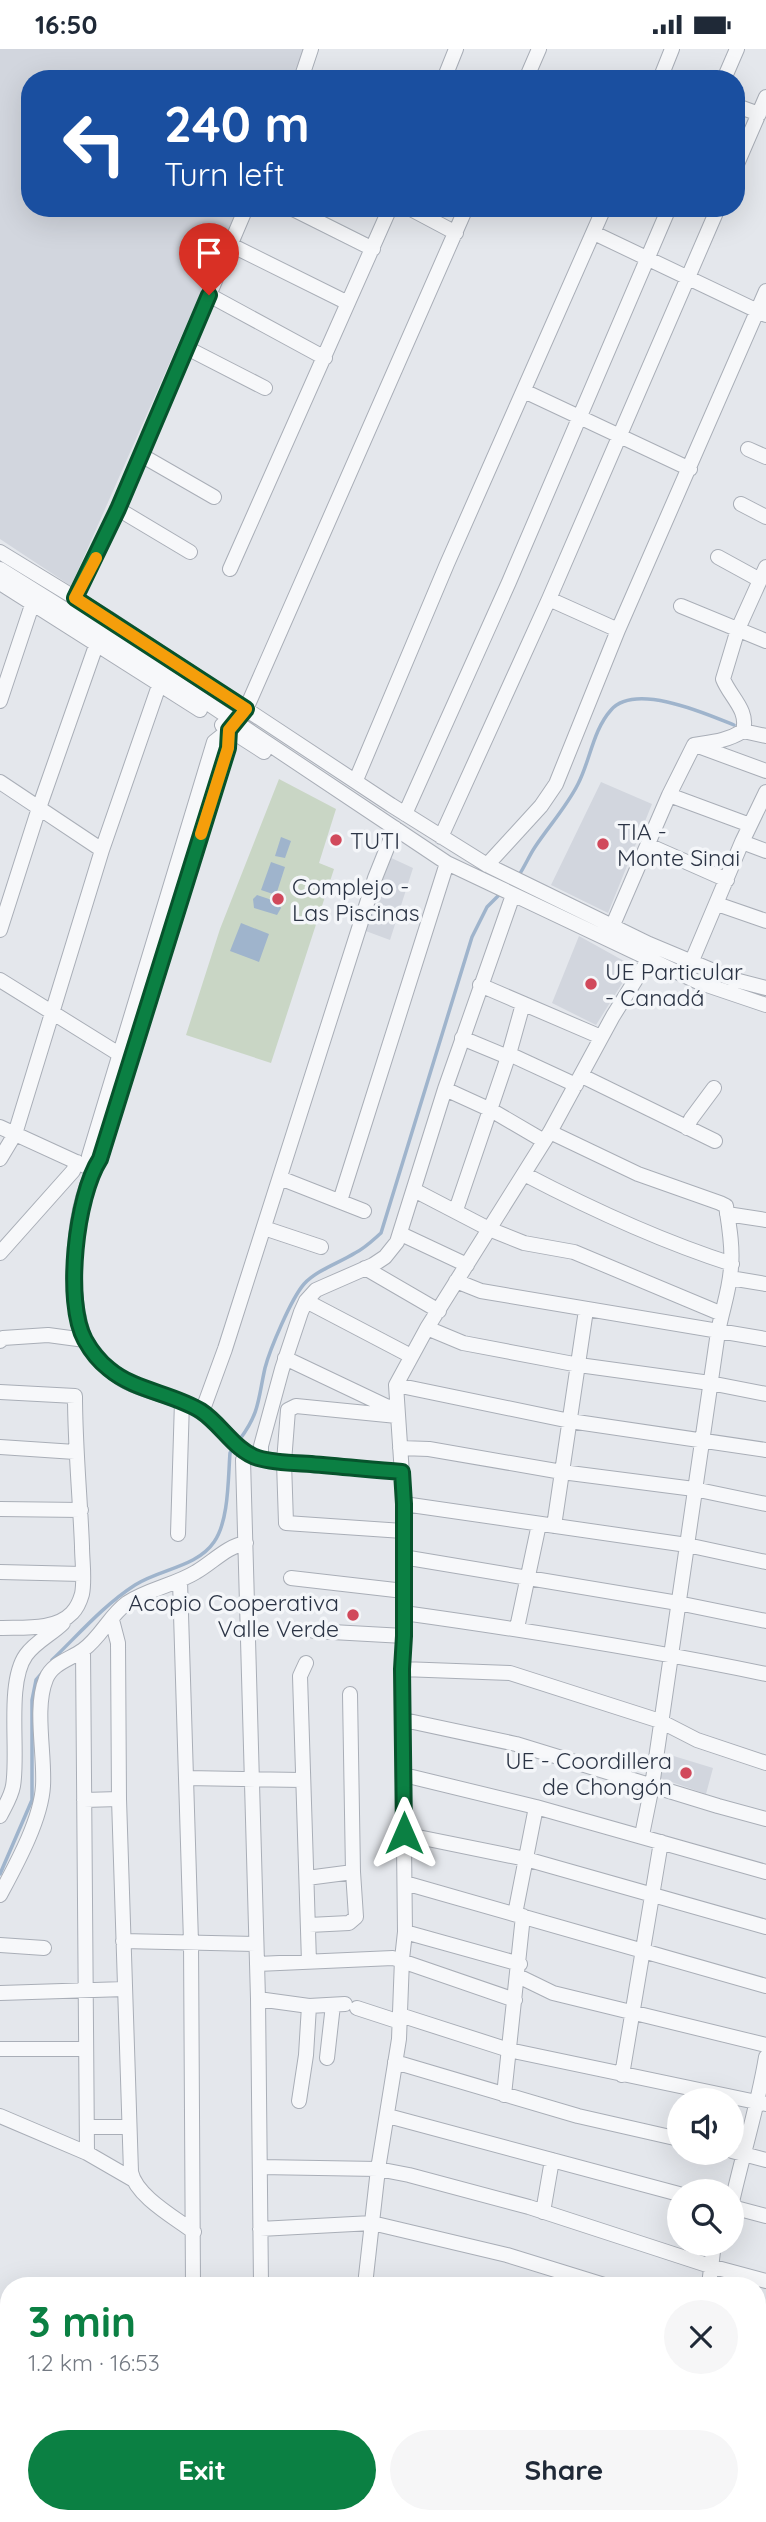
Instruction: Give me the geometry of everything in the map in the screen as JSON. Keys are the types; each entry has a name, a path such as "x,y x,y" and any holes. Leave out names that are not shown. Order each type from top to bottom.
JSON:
{"street":[{"path":"304,70 312,49"},
{"path":"448,70 456,49"},
{"path":"533,70 539,49"},
{"path":"668,70 673,49"},
{"path":"728,70 737,49"},
{"path":"745,146 766,97"},
{"path":"745,109 759,114"},
{"path":"75,598 118,509 242,217"},
{"path":"309,217 373,249"},
{"path":"230,569 386,217"},
{"path":"426,217 456,233"},
{"path":"93,1170 89,1156 214,742 246,709 462,217"},
{"path":"356,781 447,564 600,217"},
{"path":"405,814 665,217"},
{"path":"441,837 549,599 714,217"},
{"path":"594,233 762,313"},
{"path":"231,244 348,303"},
{"path":"491,867 556,784 618,630 762,313 766,291"},
{"path":"209,295 325,358"},
{"path":"187,348 265,388"},
{"path":"524,391 690,469"},
{"path":"748,449 766,457"},
{"path":"141,455 215,497"},
{"path":"741,504 766,517"},
{"path":"118,509 190,552"},
{"path":"0,552 491,867 691,963 735,980 766,988"},
{"path":"694,745 713,743 734,736 743,730 746,721 742,709 723,679 738,629 763,573 718,557"},
{"path":"0,569 34,597 393,832 447,863 648,960 733,996 766,1005"},
{"path":"0,583 34,597"},
{"path":"0,701 34,597"},
{"path":"549,599 618,630"},
{"path":"681,606 766,641"},
{"path":"0,930 39,808 99,638"},
{"path":"0,1159 15,1134 102,850 161,679"},
{"path":"232,726 100,1159 93,1170 82,1203 75,1241 79,1324 85,1340 99,1359 126,1381 182,1401 202,1412 254,1456 284,1462 402,1472"},
{"path":"743,730 766,736"},
{"path":"694,745 766,771"},
{"path":"612,927 669,795 694,745"},
{"path":"0,782 102,850"},
{"path":"691,963 766,792"},
{"path":"669,795 750,825"},
{"path":"202,1412 225,1349 375,878 393,832"},
{"path":"742,842 766,851"},
{"path":"648,845 727,880"},
{"path":"340,1201 447,863"},
{"path":"261,2277 258,1999 243,1460 254,1456 261,1446 285,1358 306,1301 316,1290 385,1257 401,1234 445,1089 510,894"},
{"path":"717,904 766,921"},
{"path":"367,2277 378,2169 388,2116 400,2019 405,1932 402,1669 404,1504 396,1385 427,1328 547,1136 648,960"},
{"path":"0,980 119,1055"},
{"path":"480,985 601,1038"},
{"path":"456,1210 509,1056 523,1004"},
{"path":"462,1038 579,1080 715,1141"},
{"path":"445,1089 638,1174 726,1206 731,1271 701,1439 652,1786 642,1835"},
{"path":"687,1128 714,1089"},
{"path":"0,1127 93,1170"},
{"path":"0,1253 73,1171 77,1162"},
{"path":"524,1174 588,1207 702,1254 731,1271 766,1284"},
{"path":"280,1178 364,1211"},
{"path":"414,1191 489,1229 524,1243 574,1252 722,1314"},
{"path":"727,1214 766,1220"},
{"path":"264,1228 321,1247"},
{"path":"401,1234 467,1265"},
{"path":"365,1268 439,1311"},
{"path":"456,1281 481,1291 766,1339"},
{"path":"306,1301 411,1356"},
{"path":"517,1628 529,1578 562,1472 586,1310"},
{"path":"427,1328 463,1343 579,1365 710,1383 766,1394"},
{"path":"0,1341 3,1338 48,1335 85,1340"},
{"path":"285,1358 396,1412"},
{"path":"396,1385 570,1421 766,1450"},
{"path":"0,1392 75,1396 75,1452 81,1510 82,1573 82,1595 71,1614 26,1655 21,1664 16,1698 14,1782 1,1811"},
{"path":"178,1534 182,1401"},
{"path":"396,1412 292,1407 286,1418 286,1523 403,1531"},
{"path":"0,1447 75,1452"},
{"path":"400,1448 429,1448 562,1472 694,1489 766,1504"},
{"path":"404,1504 687,1545 766,1562"},
{"path":"0,1509 81,1510"},
{"path":"0,1895 28,1835 42,1796 42,1709 47,1677 63,1661 83,1650 127,1603 180,1581 215,1561 229,1549 246,1543"},
{"path":"403,1557 678,1603 766,1621"},
{"path":"0,1572 82,1573"},
{"path":"291,1578 404,1591"},
{"path":"180,1581 191,1942 192,2277"},
{"path":"404,1613 517,1628 670,1654 766,1674"},
{"path":"0,1628 51,1624 71,1614"},
{"path":"112,1620 118,1643 119,1799 132,2179"},
{"path":"314,1631 404,1636"},
{"path":"83,1650 87,2153"},
{"path":"306,1663 300,1676 309,1962"},
{"path":"402,1669 510,1674 660,1721 697,1740 766,1763"},
{"path":"309,1925 349,1923 356,1920 350,1694"},
{"path":"404,1720 516,1744 766,1819"},
{"path":"404,1775 642,1835 766,1872"},
{"path":"187,1778 302,1780"},
{"path":"84,1800 119,1799"},
{"path":"504,2095 519,1970 519,1915 536,1807"},
{"path":"418,1837 526,1859 766,1927"},
{"path":"622,2075 661,1842"},
{"path":"307,1878 353,1872"},
{"path":"405,1883 766,1986"},
{"path":"405,1932 519,1970 552,1993 766,2045"},
{"path":"123,1941 255,1944"},
{"path":"0,1945 44,1948"},
{"path":"257,1964 373,1957 402,1959 515,2000"},
{"path":"0,1993 125,1989"},
{"path":"258,1999 309,2006 345,2005 509,2050 762,2103"},
{"path":"327,2058 345,2005"},
{"path":"299,2101 306,2055 309,2006"},
{"path":"0,2049 85,2049"},
{"path":"744,2139 762,2103 766,2056"},
{"path":"395,2061 578,2116 667,2136"},
{"path":"0,2116 87,2153 132,2179 143,2193 194,2232"},
{"path":"388,2116 667,2191"},
{"path":"87,2127 129,2127"},
{"path":"744,2155 766,2160"},
{"path":"543,2212 552,2160"},
{"path":"260,2167 378,2169 409,2175 543,2212 751,2277"},
{"path":"744,2208 766,2216"},
{"path":"260,2229 372,2223 507,2255 578,2277"},
{"path":"709,2277 712,2256"}],"shaded area":[{"path":"0,49 306,49 298,70 21,70 21,217 234,217 71,586 0,539"},
{"name":"TIA - Monte Sinai","path":"601,782 652,804 608,913 551,885"},
{"path":"387,856 413,868 390,940 363,930"},
{"name":"UE Particular - Canadá","path":"579,936 633,966 596,1025 552,1003"},
{"name":"UE - Coordillera de Chongón","path":"667,1754 713,1768 706,1794 660,1778"}],"green space":[{"name":"Complejo - Las Piscinas","path":"279,779 336,809 319,863 334,869 271,1063 186,1035 220,929"}],"water":[{"path":"281,837 291,841 285,858 275,856"},
{"path":"271,862 285,867 276,895 261,890"},
{"path":"257,895 278,902 281,908 277,915 254,908 253,899"},
{"path":"241,923 269,934 259,962 230,951"}],"waterway":[{"path":"519,875 535,847 574,792 605,718 622,702 637,699 671,703 734,725"},
{"path":"240,1439 255,1413 271,1349 299,1291 315,1275 359,1251 381,1233 472,937 487,907 501,893"},
{"path":"52,1660 113,1601 135,1585 198,1557 214,1542 223,1523 230,1453 233,1448"},
{"path":"0,1874 32,1800 32,1700 36,1680 43,1672"}],"slow traffic":[{"path":"96,558 75,598 246,709 229,730 228,748 201,834"}],"place":[{"name":"TUTI","path":"336,840"},
{"name":"TIA - Monte Sinai","path":"603,844"},
{"name":"Complejo - Las Piscinas","path":"278,899"},
{"name":"UE Particular - Canadá","path":"591,984"},
{"name":"Acopio Cooperativa Valle Verde","path":"353,1615"},
{"name":"UE - Coordillera de Chongón","path":"686,1773"}],"route":[{"path":"209,295 118,509 75,598 246,709 229,730 228,748 100,1159 85,1193 75,1241 79,1324 85,1340 109,1369 126,1381 182,1401 202,1412 247,1454 284,1462 402,1472 404,1833"}]}
